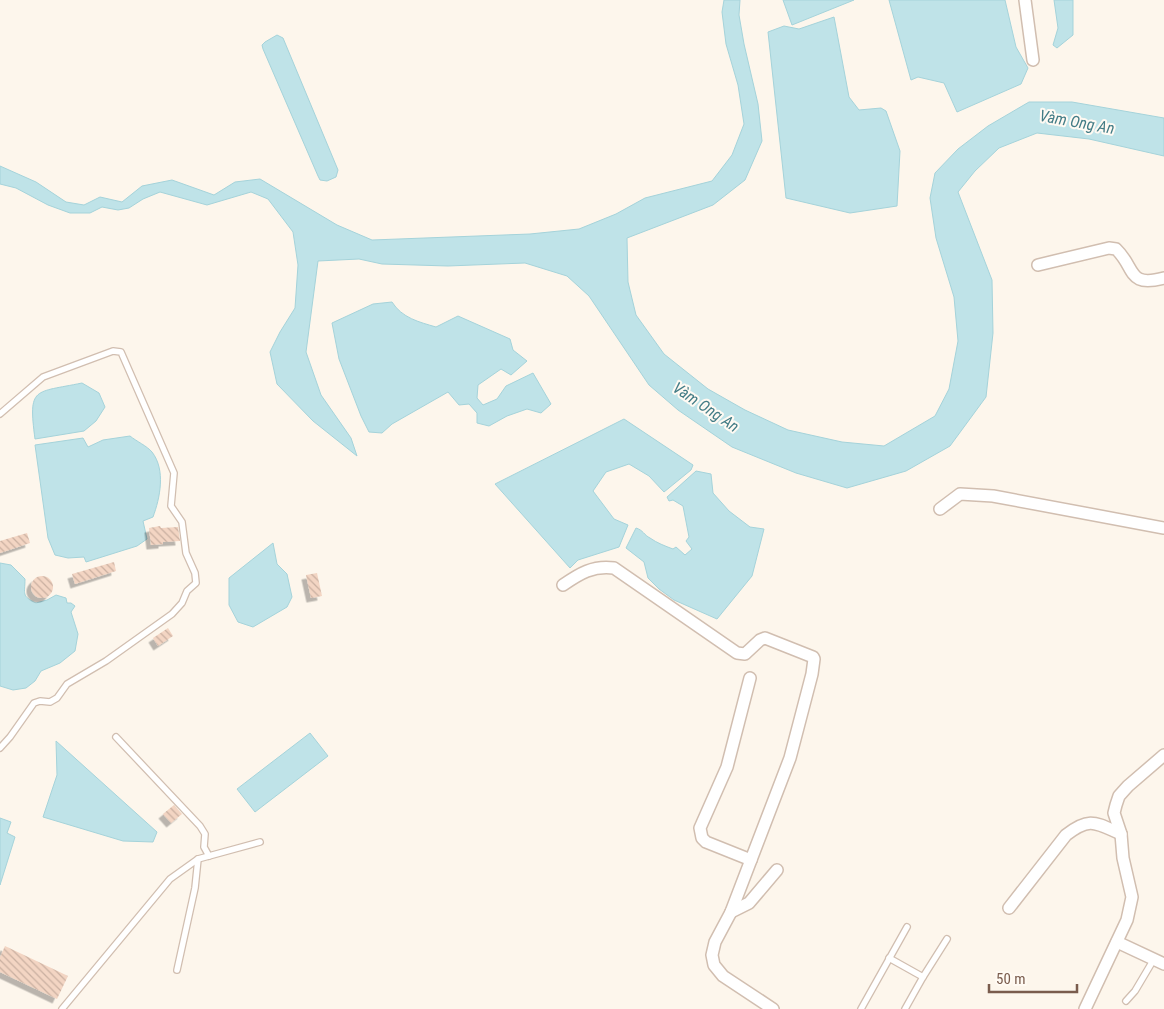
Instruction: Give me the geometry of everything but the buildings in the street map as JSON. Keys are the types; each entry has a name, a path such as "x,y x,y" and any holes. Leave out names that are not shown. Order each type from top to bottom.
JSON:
{"street":[{"path":"1025,0 1034,60"},
{"path":"1038,265 1116,248 1134,276 1140,280 1149,282 1164,278"},
{"path":"940,509 960,494 993,496 1164,528"},
{"path":"563,586 582,572 591,569 614,568 737,653 745,654 760,640 765,638 813,657 812,674 790,758 731,912 715,942 712,955 714,966 723,976 773,1009"},
{"path":"750,678 727,767 700,828 702,838 706,842 751,860"},
{"path":"1085,1009 1127,920 1132,897 1123,858 1122,834 1114,813 1119,796 1164,756"},
{"path":"1009,908 1066,835 1078,826 1090,822 1100,824 1122,834"},
{"path":"731,912 749,904 777,870"},
{"path":"1117,942 1159,962"}],"lane":[{"path":"0,414 43,377 113,351 121,352 174,473 171,506 182,522 186,554 195,573 196,583 187,591 182,603 172,614 106,661 67,684 57,698 50,702 40,701 34,703 0,748"},
{"path":"116,737 200,826 205,834 204,847 209,856"},
{"path":"62,1009 170,879 198,859 260,842"},
{"path":"177,970 195,888 198,859"},
{"path":"861,1009 907,927"},
{"path":"905,1009 947,939"},
{"path":"889,958 923,977"},
{"path":"1126,1001 1159,962"}],"water":[{"name":"Vàm Ong An","path":"724,0 740,0 739,15 758,104 762,141 745,180 713,205 627,238 628,282 636,315 664,354 708,389 745,410 788,430 842,442 884,446 935,416 949,389 958,341 954,297 936,238 930,198 935,173 958,149 988,126 1029,102 1072,102 1164,118 1164,156 1089,139 1037,133 999,148 975,171 958,192 992,280 993,333 986,397 950,446 906,471 847,488 796,473 732,447 678,410 649,385 589,296 567,276 525,263 448,266 382,264 359,259 318,261 306,352 321,395 351,438 357,456 313,421 277,384 270,352 295,308 298,265 293,232 268,199 251,192 207,205 160,192 143,199 129,208 118,210 102,207 90,213 70,213 48,205 16,188 0,184 0,166 36,182 66,202 84,205 100,197 122,202 142,186 172,180 214,195 235,182 260,179 337,225 372,240 530,234 579,229 616,214 645,198 712,181 732,155 744,124 738,85 726,44 722,12"},
{"path":"783,0 854,0 792,25"},
{"path":"889,0 1005,0 1016,47 1028,68 1021,84 957,112 944,83 918,77 911,80"},
{"path":"1054,0 1073,0 1073,35 1057,48 1053,45 1058,28"},
{"path":"834,17 849,97 859,110 881,108 886,111 900,151 897,206 850,213 786,198 768,32 784,26 799,29"},
{"path":"277,35 283,38 338,170 336,177 327,181 320,180 318,176 263,49 262,45 265,42"},
{"path":"392,302 406,316 423,323 436,327 458,316 510,339 513,350 527,361 511,375 501,369 478,385 477,398 483,405 497,399 506,386 533,373 551,404 541,413 527,409 507,416 489,426 477,423 477,413 469,404 459,405 448,392 392,424 382,433 369,432 339,359 332,323 373,304"},
{"path":"82,383 99,393 105,407 96,421 84,431 35,439 33,409 34,401 38,395 44,391"},
{"path":"624,419 693,465 691,470 664,492 649,476 629,464 606,472 593,491 614,519 628,525 619,547 578,560 570,568 495,484"},
{"path":"130,436 152,452 159,467 160,484 156,509 153,517 143,521 147,539 137,546 86,562 84,557 68,558 55,555 48,538 35,445 83,438 88,447 103,440"},
{"path":"696,471 711,474 713,493 729,511 750,527 764,529 752,576 717,619 674,600 659,589 648,578 644,562 626,548 636,528 658,543 673,549 676,547 685,555 692,549 686,541 689,537 683,506 673,500 669,501 667,497"},
{"path":"273,543 277,564 287,574 292,597 287,607 253,627 238,622 229,605 229,578"},
{"path":"0,563 11,565 25,579 25,594 31,601 36,603 56,595 66,598 67,603 75,606 71,612 78,634 75,651 60,663 41,671 35,681 26,688 13,690 0,686"},
{"path":"310,733 328,756 255,812 237,789"},
{"path":"56,741 157,832 153,842 123,841 43,817 57,775"},
{"path":"0,818 11,822 7,833 15,837 0,885"}]}
